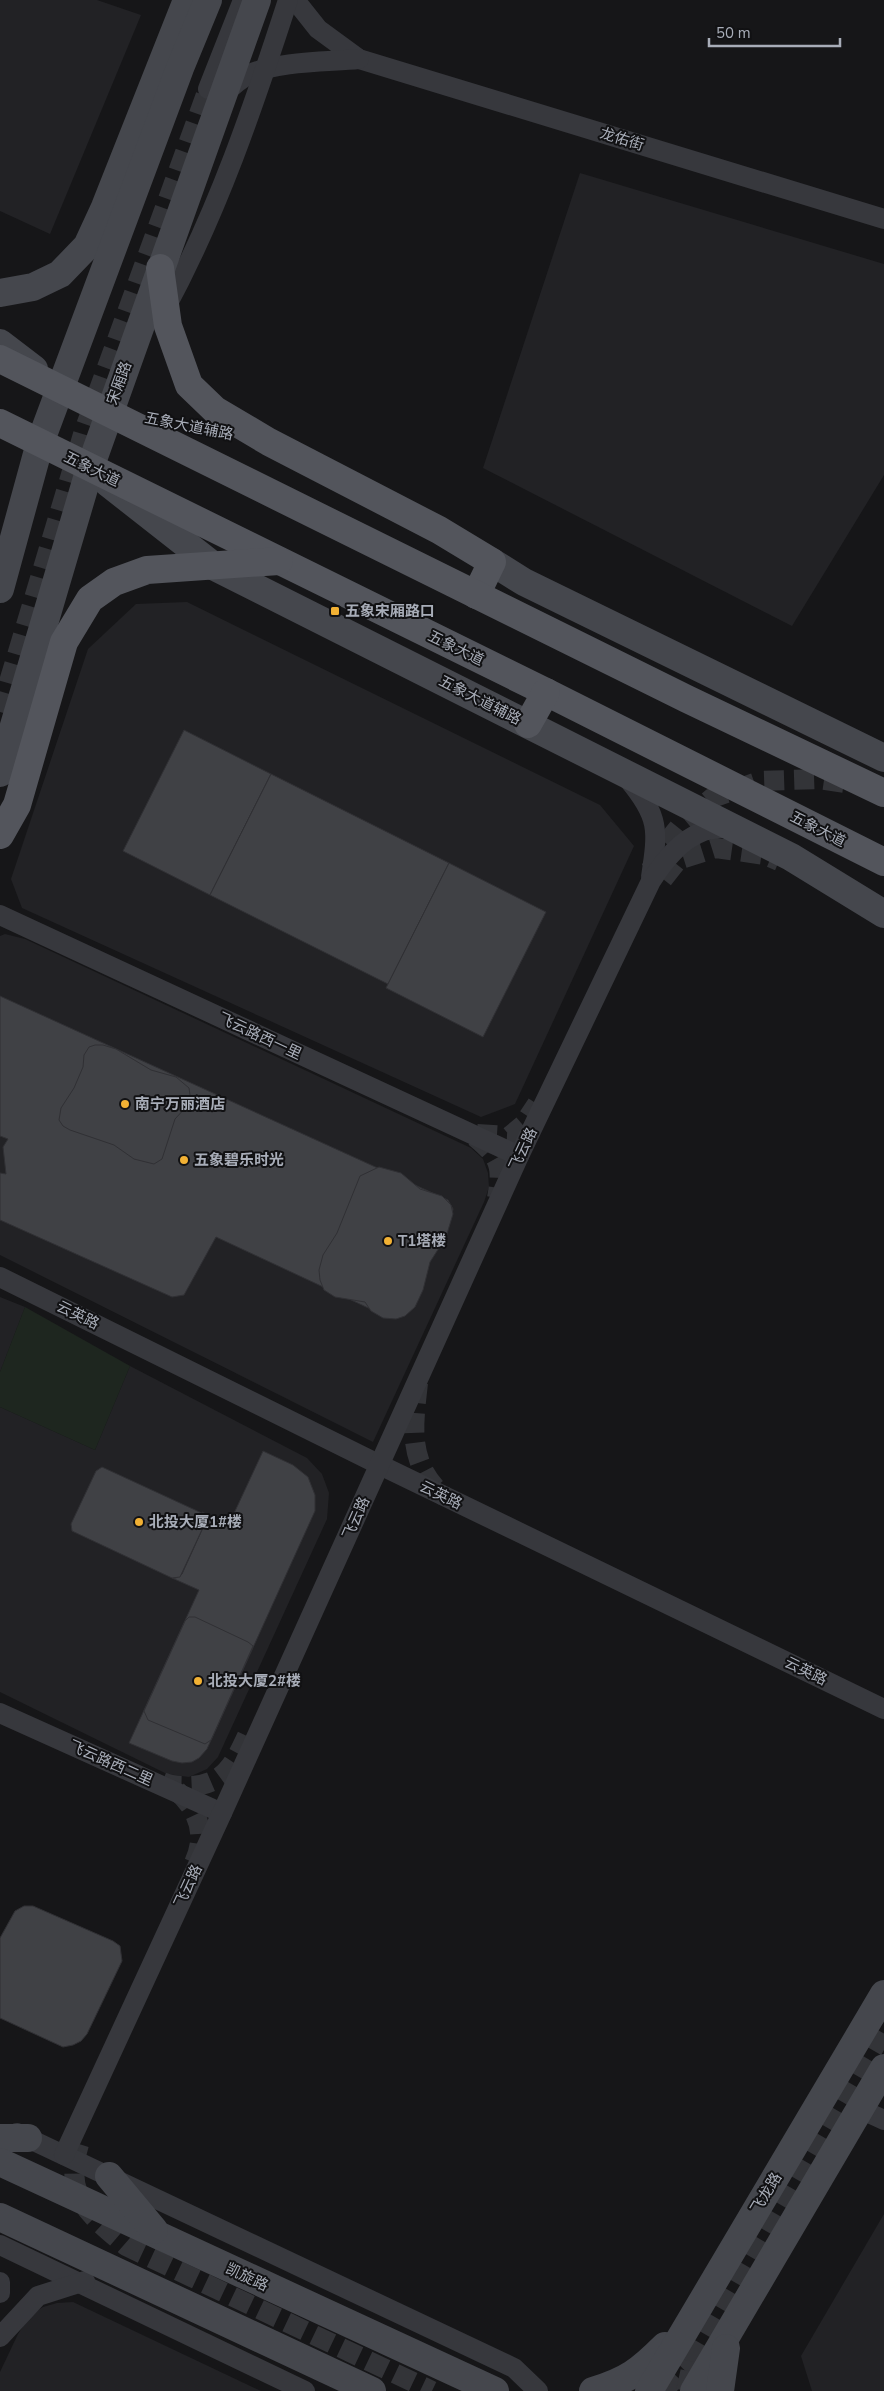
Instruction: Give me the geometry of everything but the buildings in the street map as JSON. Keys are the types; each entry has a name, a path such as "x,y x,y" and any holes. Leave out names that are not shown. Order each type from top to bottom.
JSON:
{"main road":[{"path":"160,268 168,326 189,385 215,410 269,442 439,530 492,562 476,595"},
{"path":"0,359 476,595 884,793"},
{"name":"五象大道","path":"0,423 546,692 884,862"},
{"path":"0,835 17,805 64,642 90,599 114,582 147,570 215,567 280,561"},
{"path":"528,724 546,692"}],"street":[{"path":"0,293 33,287 60,274 86,246 105,206 187,0"},
{"path":"0,589 40,443 59,388 208,0"},
{"path":"209,90 231,0"},
{"path":"209,90 243,0"},
{"name":"宋厢路","path":"0,773 90,468 160,268 209,90 257,0"},
{"path":"133,343 166,308 217,198 250,115 288,0"},
{"path":"296,0 318,29 359,59"},
{"path":"209,90 234,84 252,73 291,64 359,59"},
{"name":"龙佑街","path":"359,59 884,219"},
{"path":"0,342 59,388"},
{"name":"五象大道辅路","path":"90,468 215,567 791,857 884,914"},
{"path":"492,562 524,582 884,758"},
{"name":"飞云路","path":"622,772 646,800 656,827 651,881"},
{"name":"飞云路","path":"64,2155 222,1813 519,1156 651,881 667,857 682,845 704,831 731,827"},
{"name":"飞云路西一里","path":"0,915 519,1156"},
{"name":"云英路","path":"0,1277 380,1465 884,1709"},
{"name":"飞云路西二里","path":"0,1713 222,1813"},
{"name":"飞龙路","path":"649,2391 884,1994"},
{"path":"694,2391 730,2331 872,2114 884,2068"},
{"path":"0,2124 514,2368 538,2391"},
{"path":"0,2138 28,2138"},
{"name":"凯旋路","path":"0,2162 495,2391"},
{"path":"109,2176 160,2237"},
{"path":"0,2217 372,2391"},
{"path":"0,2245 305,2391"},
{"path":"0,2337 38,2296 96,2277 122,2274"},
{"path":"0,2282 0,2293"},
{"path":"593,2391 617,2384 641,2370 690,2320"},
{"path":"720,2391 730,2331"}],"path":[{"name":"五象大道辅路","path":"173,420 202,426"}],"shaded area":[{"path":"0,0 97,0 141,15 50,234 0,211"},
{"path":"580,173 884,264 884,475 792,626 483,468"},
{"path":"187,602 600,805 634,846 515,1104 481,1117 22,908 11,879 88,649 136,604"},
{"path":"5,934 25,939 471,1148 483,1159 488,1173 489,1187 484,1202 373,1442 0,1255 0,936"},
{"path":"0,1297 25,1307 0,1372"},
{"path":"25,1307 130,1366 95,1450 0,1407 0,1372"},
{"path":"130,1366 307,1458 322,1474 329,1493 327,1519 218,1757 207,1769 189,1777 167,1774 0,1692 0,1407 95,1450"},
{"path":"884,2214 884,2391 812,2391 801,2356"},
{"path":"73,2302 261,2391 0,2391 0,2372 18,2334 30,2315 43,2307 57,2303"}],"tunnel":[{"path":"0,712 84,431 208,89"},
{"path":"651,869 658,853 683,822 712,798 760,781 818,779 852,784"},
{"path":"663,879 678,860 716,848 765,855 779,861"},
{"path":"477,1134 510,1136 523,1125 537,1104"},
{"path":"475,1137 490,1151 498,1163 500,1178 497,1198"},
{"path":"418,1383 414,1430 418,1458 424,1472 445,1497"},
{"path":"162,1782 188,1786 200,1785 219,1778 232,1764 247,1736"},
{"path":"177,1791 191,1807 199,1824 200,1843 194,1863"},
{"path":"686,2391 693,2360 884,2030"},
{"path":"79,2144 75,2162 77,2191 91,2214 126,2246 432,2391"},
{"path":"663,2391 693,2360"}],"place":[{"name":"五象宋厢路口","path":"335,611"},
{"name":"南宁万丽酒店","path":"125,1104"},
{"name":"五象碧乐时光","path":"184,1160"},
{"name":"T1塔楼","path":"388,1241"},
{"name":"北投大厦1#楼","path":"139,1522"},
{"name":"北投大厦2#楼","path":"198,1681"}]}
